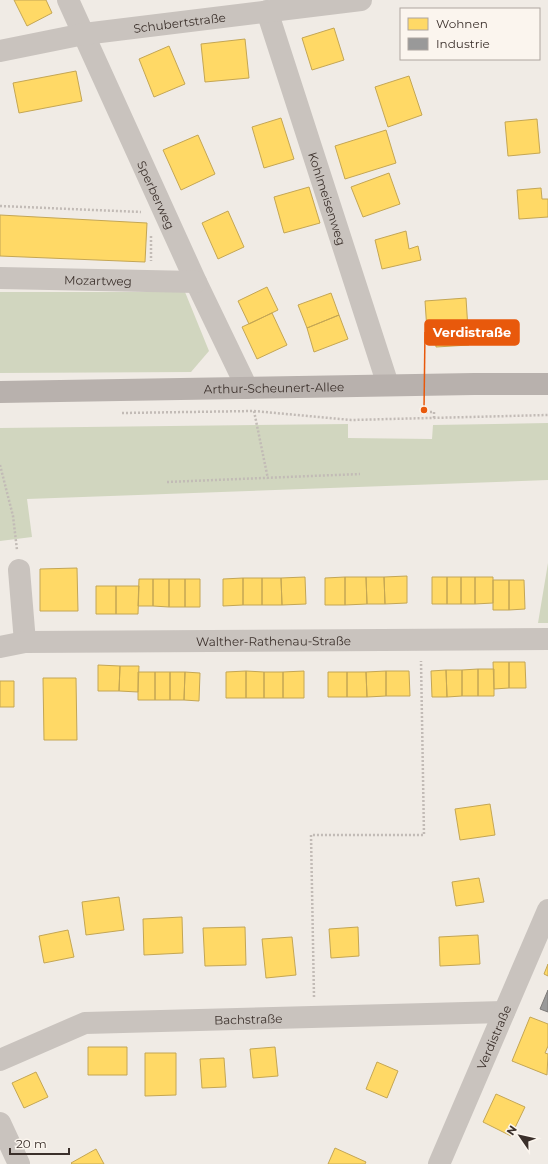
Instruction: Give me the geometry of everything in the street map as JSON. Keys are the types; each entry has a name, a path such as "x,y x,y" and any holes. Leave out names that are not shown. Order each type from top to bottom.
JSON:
{"main road":[{"name":"Arthur-Scheunert-Allee","path":"0,392 388,385 548,384"}],"street":[{"name":"Sperberweg","path":"68,0 196,282 247,388"},
{"name":"Schubertstraße","path":"0,51 84,34 361,0"},
{"name":"Kohlmeisenweg","path":"267,11 388,385"},
{"name":"Mozartweg","path":"0,278 196,282"},
{"path":"19,570 25,642"},
{"name":"Walther-Rathenau-Straße","path":"0,647 25,642 548,639"},
{"name":"Verdistraße","path":"439,1164 548,910"},
{"name":"Bachstraße","path":"0,1060 85,1023 504,1012"},
{"path":"0,1123 19,1164"}],"path":[{"path":"0,206 143,212"},
{"path":"151,235 152,281"},
{"path":"247,388 254,411 268,479"},
{"path":"424,410 424,412 434,412 434,418"},
{"path":"119,413 254,411 351,420 548,415"},
{"path":"0,465 14,516 19,570"},
{"path":"167,482 360,474"},
{"path":"314,1017 311,835 424,835 420,640"}],"green space":[{"path":"0,292 185,292 209,351 191,372 0,373"},
{"path":"548,423 548,480 27,499 32,537 0,541 0,428 348,424 348,438 432,439 433,425"},
{"path":"548,563 548,623 538,623"}],"building: Wohnen":[{"path":"14,0 46,0 52,13 27,26"},
{"path":"334,28 344,60 312,70 302,38"},
{"path":"245,39 249,78 205,82 201,44"},
{"path":"169,46 185,84 154,97 139,59"},
{"path":"76,71 82,101 19,113 13,83"},
{"path":"409,76 422,115 388,127 375,87"},
{"path":"281,118 294,159 264,168 252,127"},
{"path":"537,119 540,153 508,156 505,122"},
{"path":"386,130 396,163 345,179 335,146"},
{"path":"198,135 215,174 181,190 163,150"},
{"path":"389,173 400,204 363,217 351,187"},
{"path":"309,187 320,223 284,233 274,197"},
{"path":"541,188 542,199 548,199 548,217 519,219 517,190"},
{"path":"228,211 244,247 218,259 202,223"},
{"path":"0,215 147,223 145,262 0,256"},
{"path":"406,231 409,249 418,246 421,260 382,269 375,240"},
{"path":"267,287 278,310 249,324 238,301"},
{"path":"331,293 339,315 307,328 298,305"},
{"path":"466,298 469,345 436,347 435,331 427,331 425,301"},
{"path":"272,313 287,345 257,359 242,327"},
{"path":"339,315 348,339 314,352 307,328"},
{"path":"77,568 78,611 40,611 40,569"},
{"path":"407,576 407,603 385,604 384,577"},
{"path":"305,577 306,604 282,605 281,578"},
{"path":"345,577 345,605 325,605 325,578"},
{"path":"345,577 366,577 367,604 345,605"},
{"path":"366,577 384,577 385,604 367,604"},
{"path":"432,577 447,577 447,604 432,604"},
{"path":"447,577 461,577 461,604 447,604"},
{"path":"461,577 475,577 475,604 461,604"},
{"path":"475,577 493,577 493,603 475,604"},
{"path":"243,578 243,605 223,606 223,579"},
{"path":"243,578 262,578 262,605 243,605"},
{"path":"262,578 281,578 282,605 262,605"},
{"path":"139,579 153,579 153,606 138,606"},
{"path":"153,579 169,579 169,607 153,606"},
{"path":"169,579 185,579 185,607 169,607"},
{"path":"185,579 200,579 200,607 185,607"},
{"path":"493,580 509,580 509,610 493,610"},
{"path":"509,580 524,580 525,609 509,610"},
{"path":"96,586 116,586 116,614 96,614"},
{"path":"116,586 139,586 138,614 116,614"},
{"path":"493,662 509,662 509,688 494,689"},
{"path":"509,662 525,662 526,688 509,688"},
{"path":"98,665 120,666 119,691 98,691"},
{"path":"120,666 139,666 138,692 119,691"},
{"path":"478,669 494,669 494,696 478,696"},
{"path":"478,669 478,696 462,696 462,670"},
{"path":"446,670 447,697 432,697 431,671"},
{"path":"446,670 462,670 462,696 447,697"},
{"path":"246,671 246,698 226,698 226,672"},
{"path":"246,671 264,672 264,698 246,698"},
{"path":"304,671 304,698 283,698 283,672"},
{"path":"386,671 409,671 410,696 386,696"},
{"path":"386,671 386,696 367,697 366,672"},
{"path":"138,672 155,672 155,700 138,700"},
{"path":"155,672 170,672 170,700 155,700"},
{"path":"170,672 185,672 184,700 170,700"},
{"path":"185,672 200,673 199,701 184,700"},
{"path":"264,672 283,672 283,698 264,698"},
{"path":"328,672 347,672 347,697 328,697"},
{"path":"347,672 366,672 367,697 347,697"},
{"path":"43,678 76,678 77,740 44,740"},
{"path":"0,681 14,681 14,707 0,707"},
{"path":"490,804 495,835 460,840 455,809"},
{"path":"479,878 484,902 456,906 452,882"},
{"path":"119,897 124,930 86,935 82,902"},
{"path":"182,917 183,953 144,955 143,919"},
{"path":"245,927 246,965 205,966 203,928"},
{"path":"358,927 359,956 331,958 329,929"},
{"path":"68,930 74,957 44,963 39,936"},
{"path":"478,935 480,964 440,966 439,937"},
{"path":"292,937 296,975 266,978 262,939"},
{"path":"548,964 548,976 544,974"},
{"path":"530,1017 548,1024 548,1046 545,1053 548,1054 547,1075 512,1061"},
{"path":"88,1047 127,1047 127,1075 88,1075"},
{"path":"275,1047 278,1076 253,1078 250,1049"},
{"path":"145,1053 176,1053 176,1095 145,1096"},
{"path":"224,1058 226,1087 202,1088 200,1059"},
{"path":"377,1062 398,1071 387,1098 366,1089"},
{"path":"36,1072 48,1097 24,1108 12,1083"},
{"path":"496,1094 525,1107 511,1136 483,1122"},
{"path":"335,1148 366,1162 365,1164 328,1164"},
{"path":"96,1149 104,1164 71,1163"}],"building: Industrie":[{"path":"548,990 548,1012 540,1009"}],"place":[{"name":"Verdistraße","path":"424,410"}]}
